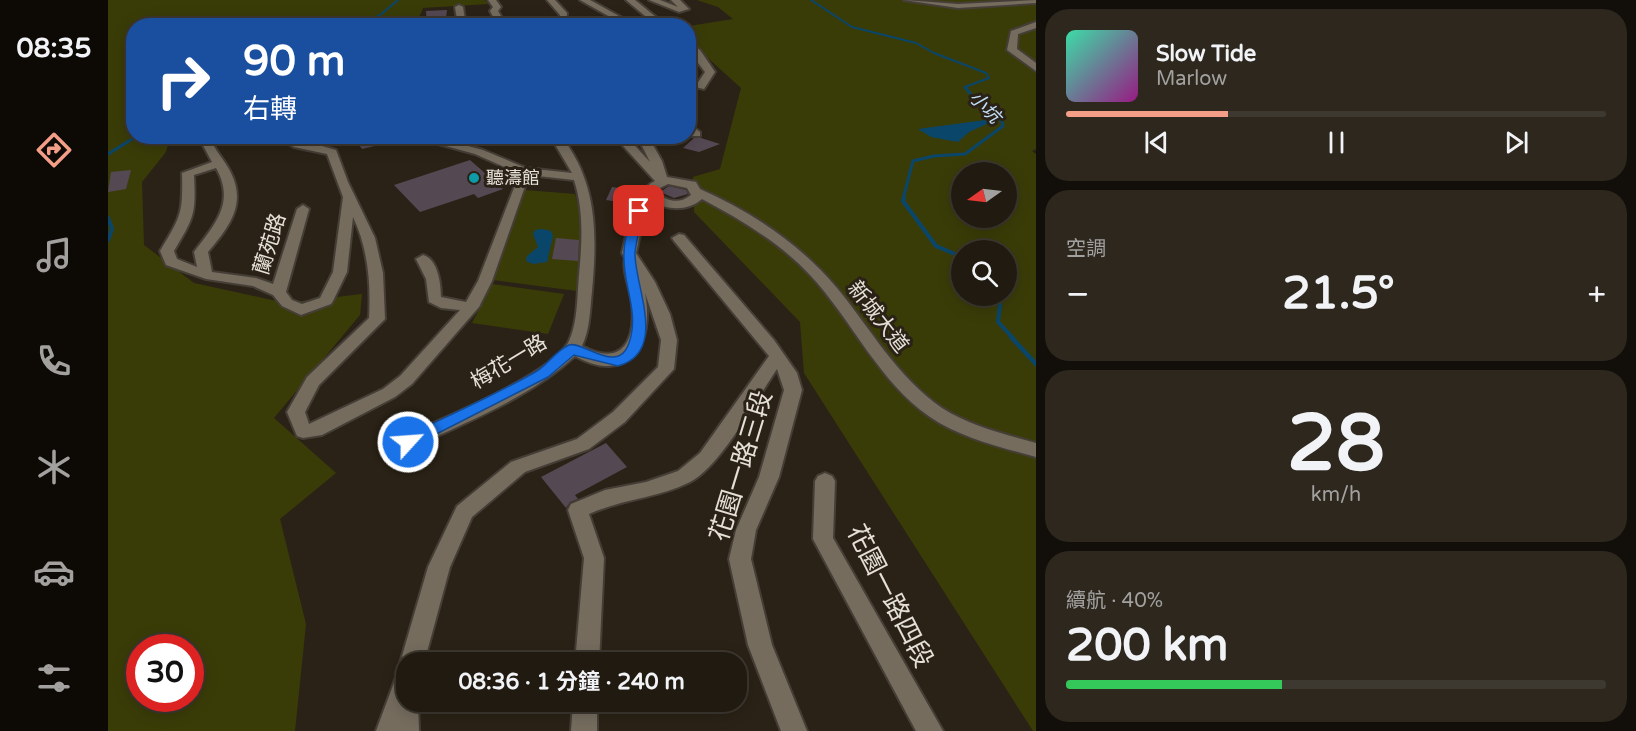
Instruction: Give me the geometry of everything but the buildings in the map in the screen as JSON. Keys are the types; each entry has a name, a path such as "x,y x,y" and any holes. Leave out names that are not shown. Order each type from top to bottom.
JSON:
{"street":[{"path":"492,0 497,7 494,11 498,18"},
{"path":"551,0 564,15 563,18"},
{"path":"584,0 618,18"},
{"path":"630,0 653,18"},
{"path":"652,0 679,10 686,9 675,0"},
{"path":"908,0 983,6 1036,1"},
{"path":"459,7 461,18"},
{"path":"602,10 608,18"},
{"path":"1036,25 1014,33 1012,50 1036,68"},
{"path":"696,51 710,72 700,87"},
{"path":"696,58 701,60"},
{"path":"206,275 201,252 227,220 232,204 225,174 208,144"},
{"path":"296,144 332,152"},
{"path":"332,144 336,171 366,231 379,295 377,319 313,381 296,412 303,431 316,430 389,393 406,380 471,307 485,281 520,188 524,171"},
{"path":"446,144 479,152 524,171 580,177"},
{"name":"梅花一路","path":"408,442 544,373 573,348 583,313 590,243 589,215 580,177 560,144"},
{"path":"625,144 659,191 678,205 694,197"},
{"path":"646,144 656,161 659,191"},
{"name":"新城大道","path":"656,161 679,181 692,184 694,197 739,213 798,255 826,285 891,368 926,405 958,425 1036,450"},
{"path":"219,164 188,173 189,208 186,219 167,252 171,262 206,275 256,282 278,292 286,303 301,310 326,301 340,272 349,198"},
{"path":"573,348 595,359 618,361 628,355 635,346 641,319 629,253 639,211 659,191 679,181"},
{"name":"蘭苑路","path":"278,292 303,208"},
{"name":"花園一路三段","path":"680,238 716,284 743,313 789,373 793,390 770,477 746,530 740,560 760,645 794,731"},
{"path":"415,652 439,567 464,512 518,467 583,444 619,417 666,369 669,340 662,314 648,282 629,253"},
{"path":"423,259 433,279 434,299 441,303 471,307"},
{"path":"588,652 594,558 578,510 605,498 647,490 685,476 707,458 776,358"},
{"name":"花園一路四段","path":"825,481 823,538 930,731"},
{"path":"389,731 396,710"},
{"path":"406,712 406,731"},
{"path":"584,731 585,712"}],"shaded area":[{"path":"108,0 485,0 488,4 423,8 419,18 126,18 126,144 168,144 166,152 142,182 144,245 194,283 286,303 362,294 360,315 274,418 336,473 280,519 306,624 295,731 108,731"},
{"path":"697,0 1036,0 1036,149 1032,151 1036,154 1036,731 1033,731 804,373 800,322 694,212 693,177 720,169 741,88 696,47 696,25 733,19 718,7"},
{"path":"525,190 575,194 584,226 577,291 493,280"},
{"path":"492,284 564,294 548,334 472,323"}],"water":[{"path":"985,120 989,123 969,132 958,142 931,137 918,129"},
{"path":"535,230 551,231 553,236 547,262 533,264 526,261 527,256 538,247 533,234"}],"waterway":[{"path":"371,18 379,16 398,0"},
{"name":"小坑","path":"811,0 852,27 916,43 934,53 986,73 989,78 965,87"},
{"name":"小坑","path":"903,199 913,161 934,156 965,154 1003,126 1002,121 984,111 965,87"},
{"path":"108,154 126,143"},
{"name":"小坑","path":"904,198 903,201 936,246 951,252"},
{"path":"108,218 112,229 108,240"},
{"name":"小坑","path":"1000,306 998,322 1013,338"},
{"name":"小坑","path":"1011,337 1036,364"}],"place":[{"name":"聽濤館","path":"474,178"}],"route":[{"path":"408,442 516,389 544,373 573,348 583,355 606,361 618,361 628,355 635,346 641,319 629,253 639,211"}]}
